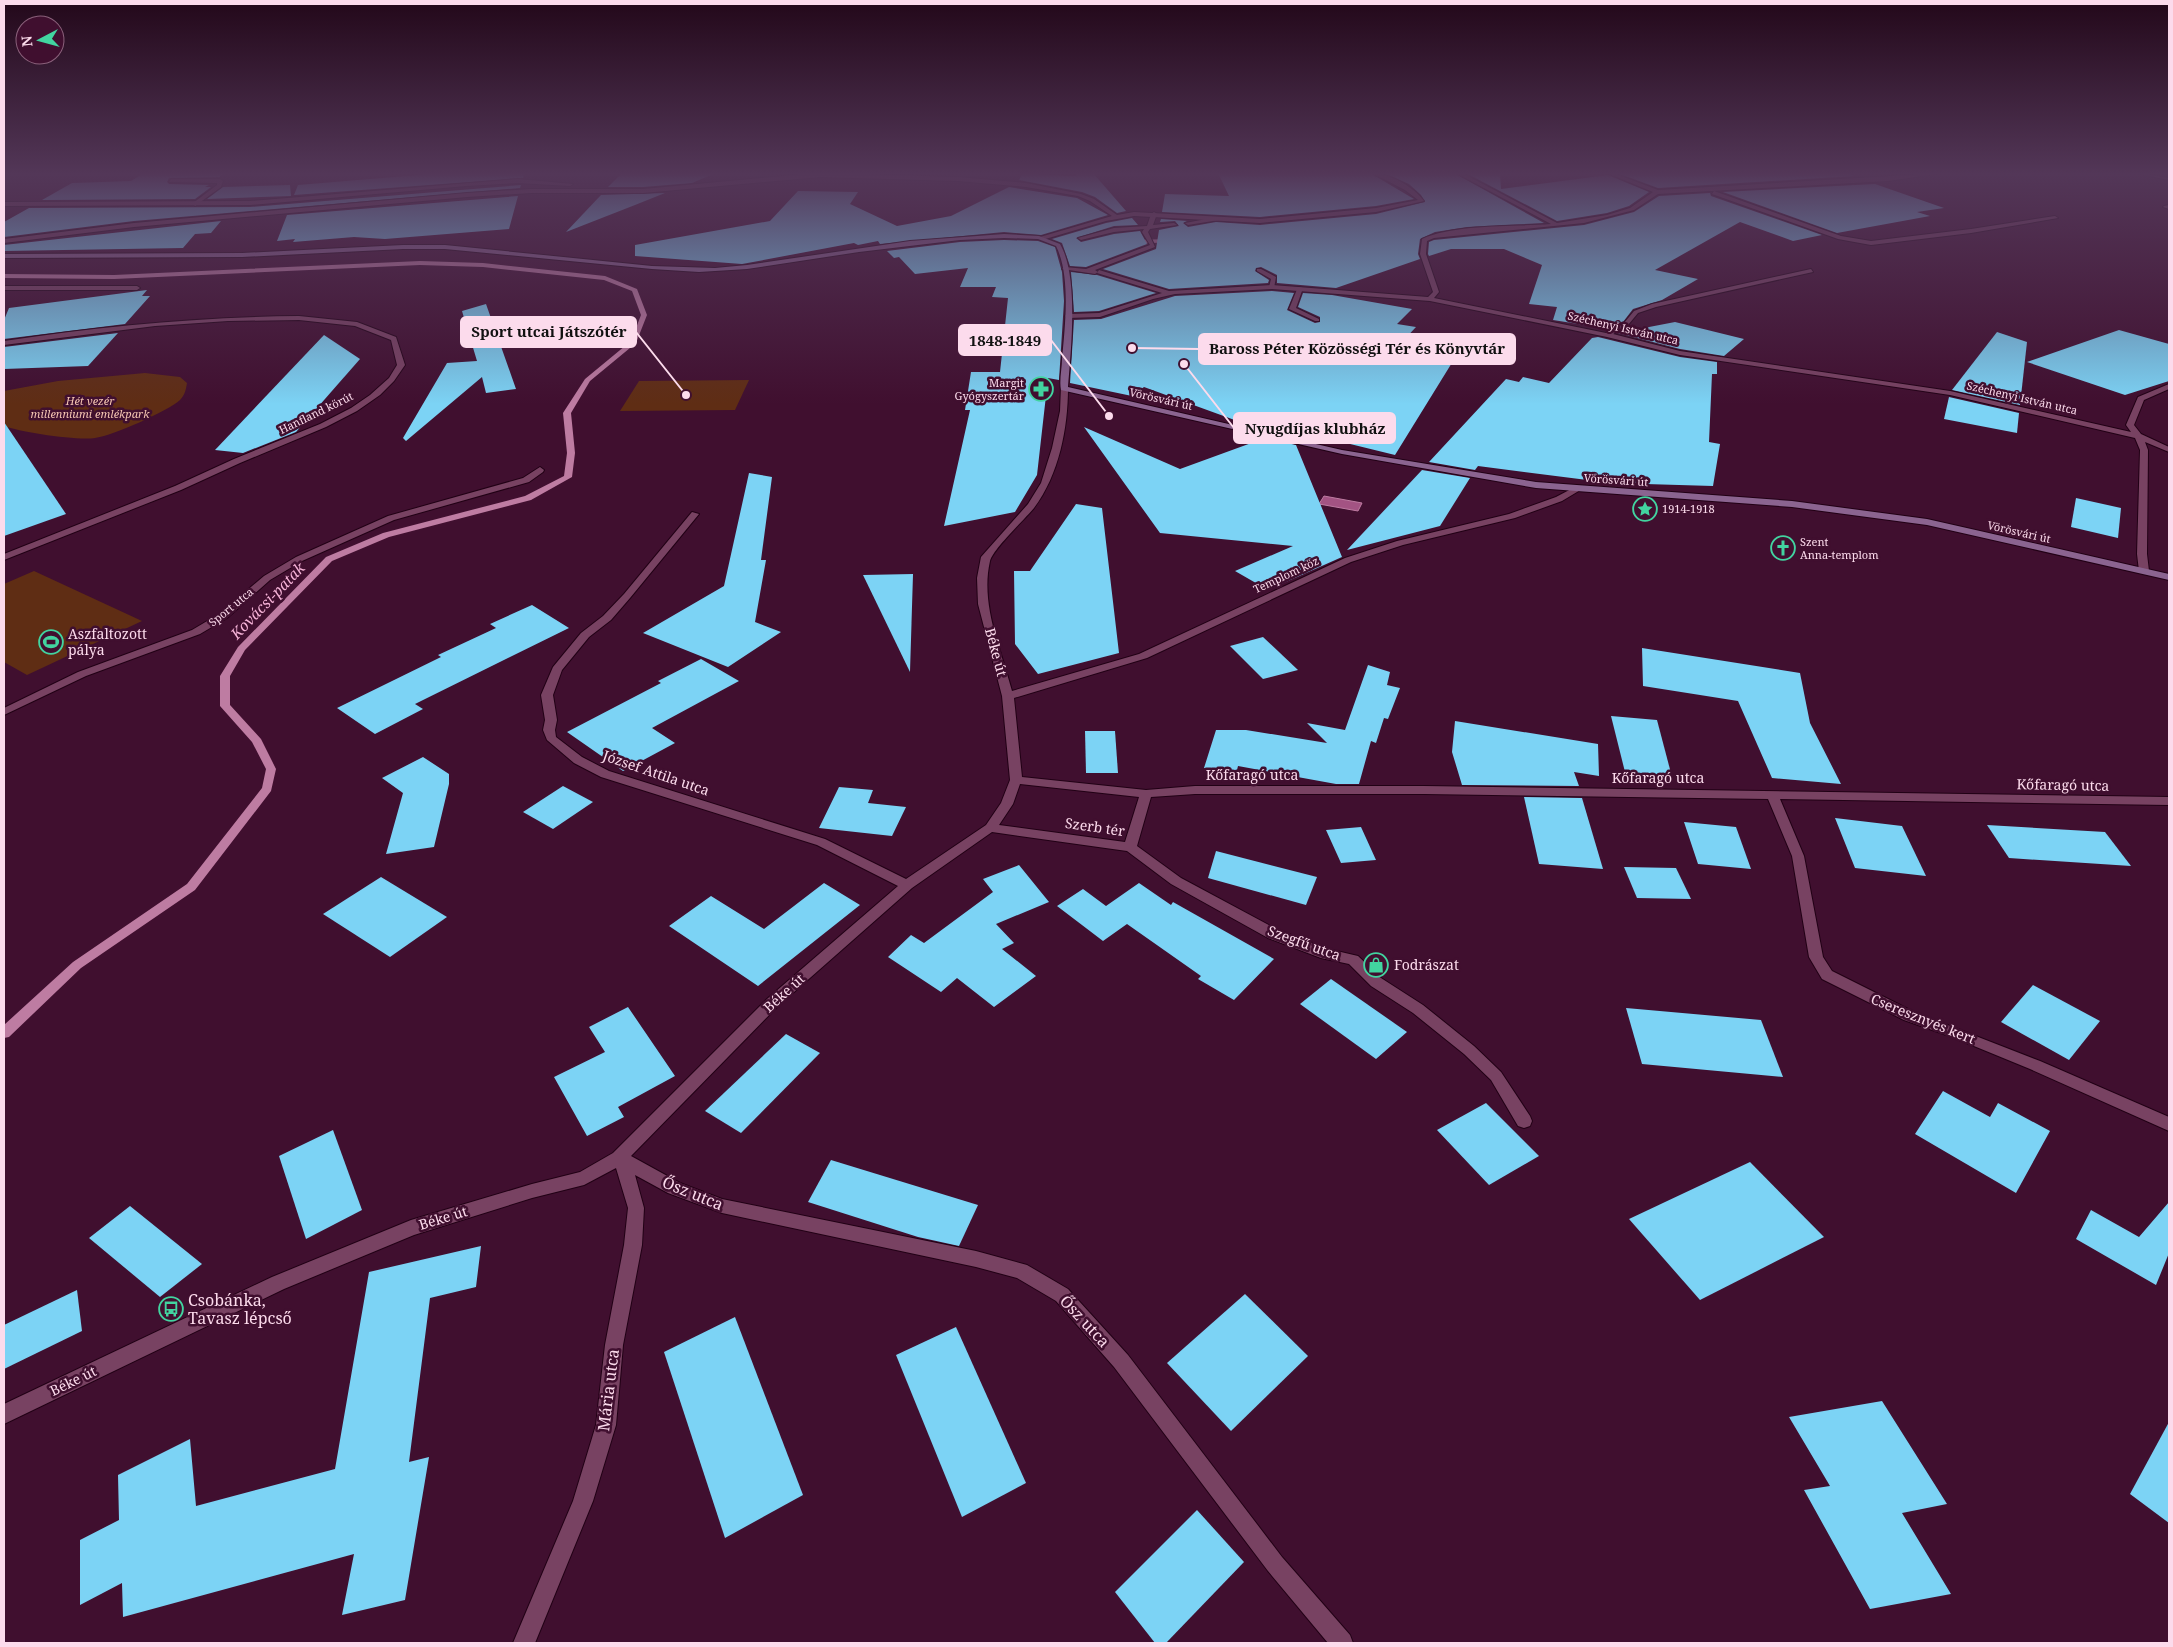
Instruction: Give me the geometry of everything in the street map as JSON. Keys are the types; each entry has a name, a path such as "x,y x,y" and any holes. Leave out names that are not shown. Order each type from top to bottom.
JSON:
{"main road":[{"path":"4,256 203,256 359,250"},
{"path":"463,250 698,271 744,267 866,250"},
{"name":"Béke út","path":"1061,250 1065,269 1068,316 1064,388"},
{"name":"Vörösvári út","path":"1064,388 1342,452 1536,484 1578,489 1748,500 1833,508 1927,522 2169,577"}],"street":[{"path":"1087,271 1144,250"},
{"path":"1423,250 1436,292 1430,299"},
{"path":"1065,269 1098,272 1166,292"},
{"path":"1259,270 1274,278 1272,287"},
{"path":"1607,335 1626,324 1636,312 1654,305 1811,271"},
{"name":"Széchenyi István utca","path":"1068,316 1100,315 1166,292 1272,287 1430,299 1607,335 1680,353 1950,393 2138,436 2169,450"},
{"path":"4,288 57,290 138,288"},
{"path":"1300,288 1292,309 1317,320"},
{"name":"Hanfland körút","path":"4,343 166,322 270,318 313,320 365,326 382,332 396,340 402,353 401,366 389,382 368,400 337,417 202,478 4,556"},
{"path":"2144,571 2142,554 2144,450 2138,436 2130,425 2141,399 2169,386"},
{"name":"Béke út","path":"4,1414 278,1283 411,1228 532,1191 584,1178 619,1158 772,1003 907,885 990,828 1006,804 1016,780 1008,696 983,604 982,578 986,557 994,545 1031,505 1045,483 1056,448 1064,411 1064,388"},
{"name":"Sport utca","path":"4,712 82,674 211,625 267,578 299,559 336,542 391,518 526,480 540,470"},
{"name":"Templom köz","path":"1008,696 1143,656 1348,560 1400,543 1512,516 1559,499 1578,489"},
{"name":"József Attila utca","path":"695,514 627,596 607,618 585,635 556,669 547,695 551,720 549,730 551,738 578,760 605,774 821,842 907,885"},
{"path":"1016,780 1146,794"},
{"name":"Kőfaragó utca","path":"1146,794 1195,790 1772,794 2169,801"},
{"name":"Szerb tér","path":"990,828 1130,848 1146,794"},
{"name":"Cseresznyés kert","path":"1772,794 1798,856 1816,957 1827,974 1859,993 1909,1016 2026,1061 2169,1124"},
{"name":"Szegfű utca","path":"1130,848 1176,881 1273,934 1326,954 1353,960 1376,982 1418,1009 1469,1050 1496,1076 1524,1121"},
{"name":"Mária utca","path":"524,1643 583,1501 606,1424 614,1345 633,1245 636,1208 626,1171 619,1158"},
{"name":"Ősz utca","path":"619,1158 674,1188 722,1206 994,1264 1021,1271 1062,1294 1121,1361 1275,1564 1342,1643"}],"green space":[{"name":"Hét vezér millenniumi emlékpark","path":"145,373 180,377 187,383 186,390 180,400 174,405 114,433 87,439 35,433 4,426 4,391 58,381"},
{"path":"749,380 735,410 620,411 639,381"},
{"name":"Aszfaltozott pálya","path":"34,571 142,621 27,675 4,662 4,584"}],"shaded area":[{"path":"1324,496 1362,503 1358,511 1319,504"}],"building":[{"path":"4,250 72,250 4,251"},
{"path":"635,250 817,250 742,264 635,256"},
{"path":"1056,250 1062,272 1064,301 1059,380 1048,378 1037,475 1015,512 944,526 970,410 965,410 971,372 1000,372 1008,298 992,297 996,287 960,287 968,268 915,274 899,257 894,258 887,251"},
{"path":"1064,250 1131,250 1086,267 1070,266"},
{"path":"1154,250 1419,250 1420,259 1336,288 1277,283 1277,275 1261,267 1256,268 1255,271 1269,280 1268,283 1169,289 1103,269"},
{"path":"1428,250 1448,250 1429,256"},
{"path":"1506,250 1691,250 1655,270 1698,279 1662,300 1633,309 1623,322 1610,329 1553,320 1557,307 1529,304 1542,265"},
{"path":"1071,272 1097,275 1156,293 1099,311 1074,312"},
{"path":"147,290 142,296 150,296 125,324 4,339 4,320 9,308"},
{"path":"1272,291 1294,293 1287,310 1315,323 1320,322 1320,317 1298,307 1303,293 1332,295 1412,309 1397,324 1416,327 1400,344 1458,353 1395,455 1289,429 1292,437 1262,430 1144,387 1132,396 1070,383 1074,320 1101,319 1175,296"},
{"path":"486,304 516,389 486,393 482,377 406,441 403,438 447,363 477,361 462,311"},
{"path":"1675,322 1744,339 1724,356 1680,349 1618,333"},
{"path":"2119,330 2169,344 2169,381 2125,395 2027,362"},
{"path":"1997,332 2027,342 2020,405 1952,390"},
{"path":"118,333 88,366 4,369 4,347"},
{"path":"324,335 360,359 296,432 243,453 215,450"},
{"path":"1598,337 1680,357 1717,362 1717,374 1712,374 1709,442 1720,444 1713,486 1611,483 1478,466 1475,470 1429,462 1506,379 1519,382 1523,377 1549,383 1592,338"},
{"path":"1949,397 2019,413 2017,433 1944,419"},
{"path":"4,422 66,514 4,536"},
{"path":"1084,427 1180,469 1265,438 1296,445 1342,557 1268,590 1235,571 1293,546 1160,533"},
{"path":"1422,470 1470,478 1440,526 1347,550"},
{"path":"749,473 772,477 761,560 766,560 755,622 781,632 728,667 643,633 724,586"},
{"path":"2076,498 2121,508 2118,538 2071,527"},
{"path":"1076,504 1102,508 1119,653 1038,674 1015,644 1014,571 1030,571"},
{"path":"913,574 910,672 863,575"},
{"path":"532,605 569,628 415,704 423,709 375,734 337,708 441,657 438,655 496,628 490,624"},
{"path":"1263,637 1298,670 1263,679 1230,646"},
{"path":"1642,648 1800,673 1810,723 1841,784 1772,778 1738,701 1643,686"},
{"path":"701,659 739,681 652,728 675,743 623,771 567,732 661,683 658,681"},
{"path":"1368,665 1390,672 1387,685 1400,688 1388,719 1384,718 1376,743 1371,741 1359,784 1336,784 1238,766 1236,774 1204,768 1216,730 1246,730 1327,743 1307,723 1345,730"},
{"path":"1611,716 1657,720 1672,777 1625,772"},
{"path":"1455,721 1598,744 1599,776 1574,772 1579,786 1462,785 1452,752"},
{"path":"1085,731 1115,731 1118,773 1086,773"},
{"path":"423,757 449,774 449,784 434,847 386,854 403,793 382,778"},
{"path":"563,786 593,802 553,829 523,812"},
{"path":"839,787 873,790 868,803 906,807 892,836 819,828"},
{"path":"1524,797 1582,798 1603,869 1539,864"},
{"path":"1835,818 1902,826 1926,876 1855,868"},
{"path":"1684,822 1736,827 1751,869 1698,864"},
{"path":"1987,825 2105,832 2131,866 2009,858"},
{"path":"1361,827 1376,860 1341,863 1326,830"},
{"path":"1216,851 1317,877 1306,905 1208,878"},
{"path":"1019,865 1049,902 996,924 1014,943 1002,949 1036,976 994,1007 957,978 941,992 888,957 911,935 924,943 993,892 983,879"},
{"path":"1624,867 1676,868 1691,899 1637,898"},
{"path":"381,877 447,917 390,957 323,914"},
{"path":"824,883 860,905 758,986 669,926 711,896 764,929"},
{"path":"1139,883 1171,905 1173,902 1274,959 1234,1000 1198,979 1201,976 1127,924 1103,941 1057,906 1083,889 1106,906"},
{"path":"1331,979 1407,1032 1376,1059 1300,1004"},
{"path":"2033,985 2100,1021 2069,1060 2001,1022"},
{"path":"628,1007 675,1076 618,1107 624,1117 587,1136 554,1077 605,1052 589,1027"},
{"path":"1626,1008 1761,1020 1783,1077 1642,1064"},
{"path":"786,1034 820,1053 741,1133 705,1111"},
{"path":"1943,1091 1990,1117 1998,1103 2050,1131 2016,1193 1915,1134"},
{"path":"1486,1103 1539,1156 1489,1185 1437,1130"},
{"path":"333,1130 362,1210 306,1239 279,1156"},
{"path":"831,1160 978,1205 959,1246 918,1237 808,1202"},
{"path":"1750,1162 1824,1237 1700,1300 1629,1219"},
{"path":"2169,1202 2169,1253 2156,1285 2076,1239 2091,1210 2139,1237"},
{"path":"130,1206 202,1264 160,1297 89,1238"},
{"path":"481,1246 476,1287 430,1298 409,1462 429,1457 405,1600 342,1615 354,1554 123,1617 122,1583 80,1605 80,1540 119,1520 118,1475 190,1439 196,1506 335,1469 369,1272"},
{"path":"77,1290 82,1331 4,1369 4,1325"},
{"path":"1245,1294 1308,1356 1231,1431 1167,1363"},
{"path":"735,1317 803,1495 725,1538 664,1352"},
{"path":"956,1327 1026,1483 962,1517 896,1355"},
{"path":"1882,1401 1947,1504 1902,1513 1951,1594 1870,1609 1804,1490 1830,1486 1789,1417"},
{"path":"2169,1422 2169,1523 2130,1494"},
{"path":"1197,1510 1244,1562 1166,1643 1155,1643 1115,1592"}],"waterway":[{"name":"Kovácsi-patak","path":"4,276 114,277 420,263 483,265 605,278 635,290 644,315 634,342 587,380 567,413 571,453 568,477 528,498 386,535 329,559 241,649 225,676 225,706 257,741 271,769 267,789 191,887 77,965 4,1033"}],"place":[{"name":"Baross Péter Közösségi Tér és Könyvtár","path":"1132,348"},
{"name":"Nyugdíjas klubház","path":"1184,364"},
{"name":"Margit Gyógyszertár","path":"1041,389"},
{"name":"Sport utcai Játszótér","path":"686,395"},
{"name":"1848-1849","path":"1109,416"},
{"name":"1914-1918","path":"1645,509"},
{"name":"Szent Anna-templom","path":"1783,548"},
{"name":"Aszfaltozott pálya","path":"51,642"},
{"name":"Fodrászat","path":"1376,965"},
{"name":"Csobánka, Tavasz lépcső","path":"171,1309"}]}
